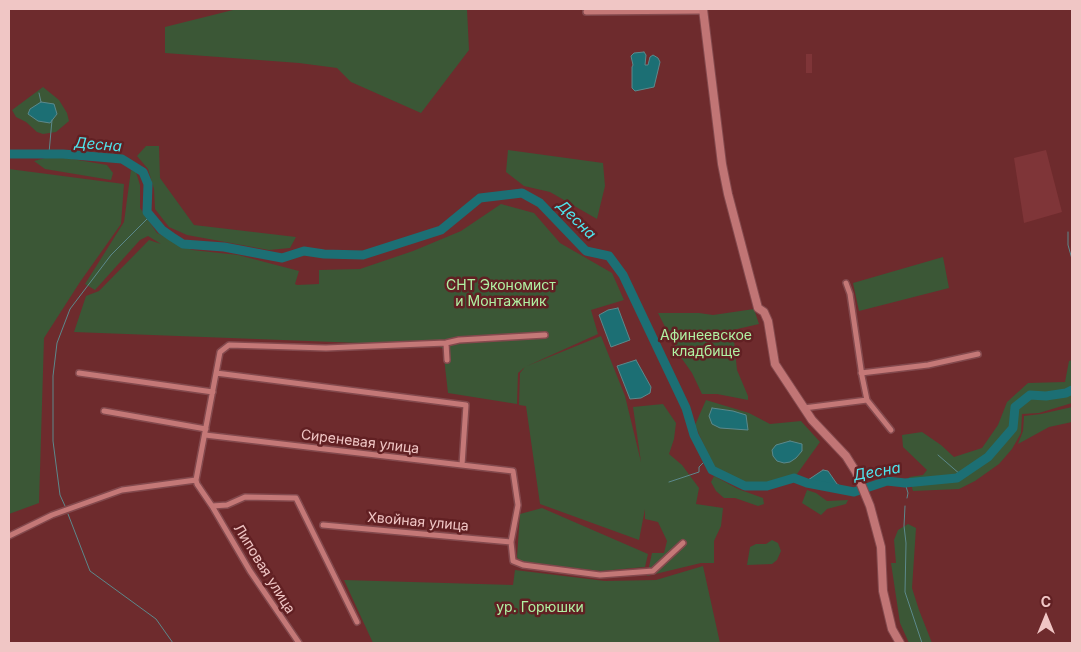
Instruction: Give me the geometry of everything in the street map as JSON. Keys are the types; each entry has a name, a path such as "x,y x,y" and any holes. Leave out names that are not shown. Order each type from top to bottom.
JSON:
{"street":[{"path":"586,12 703,10 722,164 728,194 758,308 764,312 768,321 775,364 812,420 846,456 856,472 870,506 881,547 883,591 892,629 900,643"},
{"path":"846,284 850,294 861,373 867,400 890,430"},
{"path":"9,536 52,515 122,490 196,480 220,352 229,345 326,348 446,343 459,340 545,335"},
{"path":"446,343 447,360"},
{"path":"861,373 928,365 978,354"},
{"path":"79,373 213,392"},
{"path":"216,373 466,405 462,465"},
{"path":"804,408 867,400"},
{"name":"Сиреневая улица","path":"104,411 205,432 513,472 518,506 511,542"},
{"name":"Липовая улица","path":"196,480 250,571 298,643"},
{"path":"212,506 228,506 246,498 296,498 357,622"},
{"name":"Хвойная улица","path":"323,525 511,542"},
{"path":"511,542 513,561 522,565 600,575 653,571 683,543"}],"shaded area":[{"path":"806,54 812,54 812,73 806,73"},
{"path":"1046,150 1062,212 1024,223 1014,158"}],"green space":[{"path":"237,9 467,9 469,50 421,113 351,82 337,68 299,63 165,53 165,27"},
{"path":"43,87 59,100 67,113 69,121 56,132 43,134 37,132 26,122 16,117 12,110"},
{"path":"146,146 159,146 160,178 194,225 296,237 290,248 269,250 187,235 169,227 155,209 154,189 148,169 137,156"},
{"path":"508,150 603,163 605,186 597,219 550,192 524,186 506,172"},
{"path":"45,158 66,158 107,165 113,173 111,180 45,169 34,161"},
{"path":"9,169 124,184 121,224 80,282 44,338 39,503 9,514"},
{"name":"СНТ Экономист и Монтажник","path":"131,170 136,172 140,185 140,208 157,233 192,250 238,255 299,271 295,284 297,285 319,284 319,270 360,269 413,251 461,231 501,204 534,213 560,243 612,273 624,300 591,310 598,334 527,366 601,336 625,396 641,462 633,407 663,404 676,423 674,439 669,454 682,465 699,488 696,504 723,508 721,526 714,541 714,563 701,563 647,576 652,553 664,553 667,541 658,522 645,519 645,509 639,540 540,504 526,406 519,405 520,373 525,367 518,373 517,404 448,393 443,349 438,346 74,332 86,296 99,291 149,240 161,244 148,236 140,240 95,290 85,284 124,222"},
{"path":"943,257 949,288 859,311 853,283"},
{"name":"Афинеевское кладбище","path":"754,309 759,324 733,330 737,370 748,400 717,394 702,394 658,313 713,315"},
{"path":"1072,360 1072,403 1039,413 1022,414 1021,433 1012,449 999,464 975,481 959,489 913,491 909,477 923,475 927,470 903,447 902,435 922,432 954,457 982,448 998,425 1007,402 1028,383 1065,382 1069,361"},
{"path":"706,400 749,413 770,424 801,421 820,442 797,474 766,484 744,483 714,468 695,425"},
{"path":"1072,407 1072,422 1049,427 1018,444 1023,431 1024,416"},
{"path":"714,476 738,489 763,498 764,504 758,506 735,498 724,498 716,491 711,482"},
{"path":"807,490 816,493 827,501 848,500 846,504 827,509 821,515 802,503"},
{"path":"542,508 648,554 645,567 601,571 520,562 517,557 520,514"},
{"path":"908,524 916,528 912,588 932,643 909,643 900,623 891,563 896,563 894,540 898,530"},
{"path":"772,540 778,543 781,551 777,560 772,564 747,565 750,547 756,544 766,544"},
{"name":"ур. Горюшки","path":"703,566 720,643 373,643 344,580 513,585 515,570 605,581 656,580"}],"water":[{"path":"644,52 646,55 645,65 648,65 650,57 653,55 660,62 654,87 635,91 632,88 633,65 631,56 634,53"},
{"path":"41,102 54,104 57,114 50,123 38,121 28,114 30,109"},
{"path":"618,308 630,340 611,347 599,315 608,310"},
{"path":"636,360 651,387 650,393 641,398 630,399 617,366"},
{"path":"712,408 746,415 748,430 720,428 712,424 709,416"},
{"path":"790,441 802,444 802,451 790,462 777,461 773,456 772,450 776,445"},
{"path":"823,470 828,471 837,484 849,491 805,482"}],"waterway":[{"path":"39,93 41,102"},
{"path":"49,153 52,120"},
{"name":"Десна","path":"9,154 63,154 122,159 143,172 148,184 147,212 162,230 183,244 224,247 282,258 304,251 324,254 363,255 441,230 480,198 522,193 540,203 586,251 609,256 623,275 686,408 694,435 712,470 745,486 767,486 794,478 807,483 854,492 887,481 905,483 957,478 988,457 1013,428 1015,407 1030,395 1046,396 1066,393 1072,390"},
{"path":"65,506 60,495 53,441 53,376 57,343 70,309 111,255 150,216"},
{"path":"1068,232 1068,245 1072,259"},
{"path":"938,455 961,475"},
{"path":"669,482 699,472 699,467 706,460"},
{"path":"905,483 908,493 907,498"},
{"path":"905,506 905,592 922,643"},
{"path":"68,514 90,571 156,619 173,643"}]}
